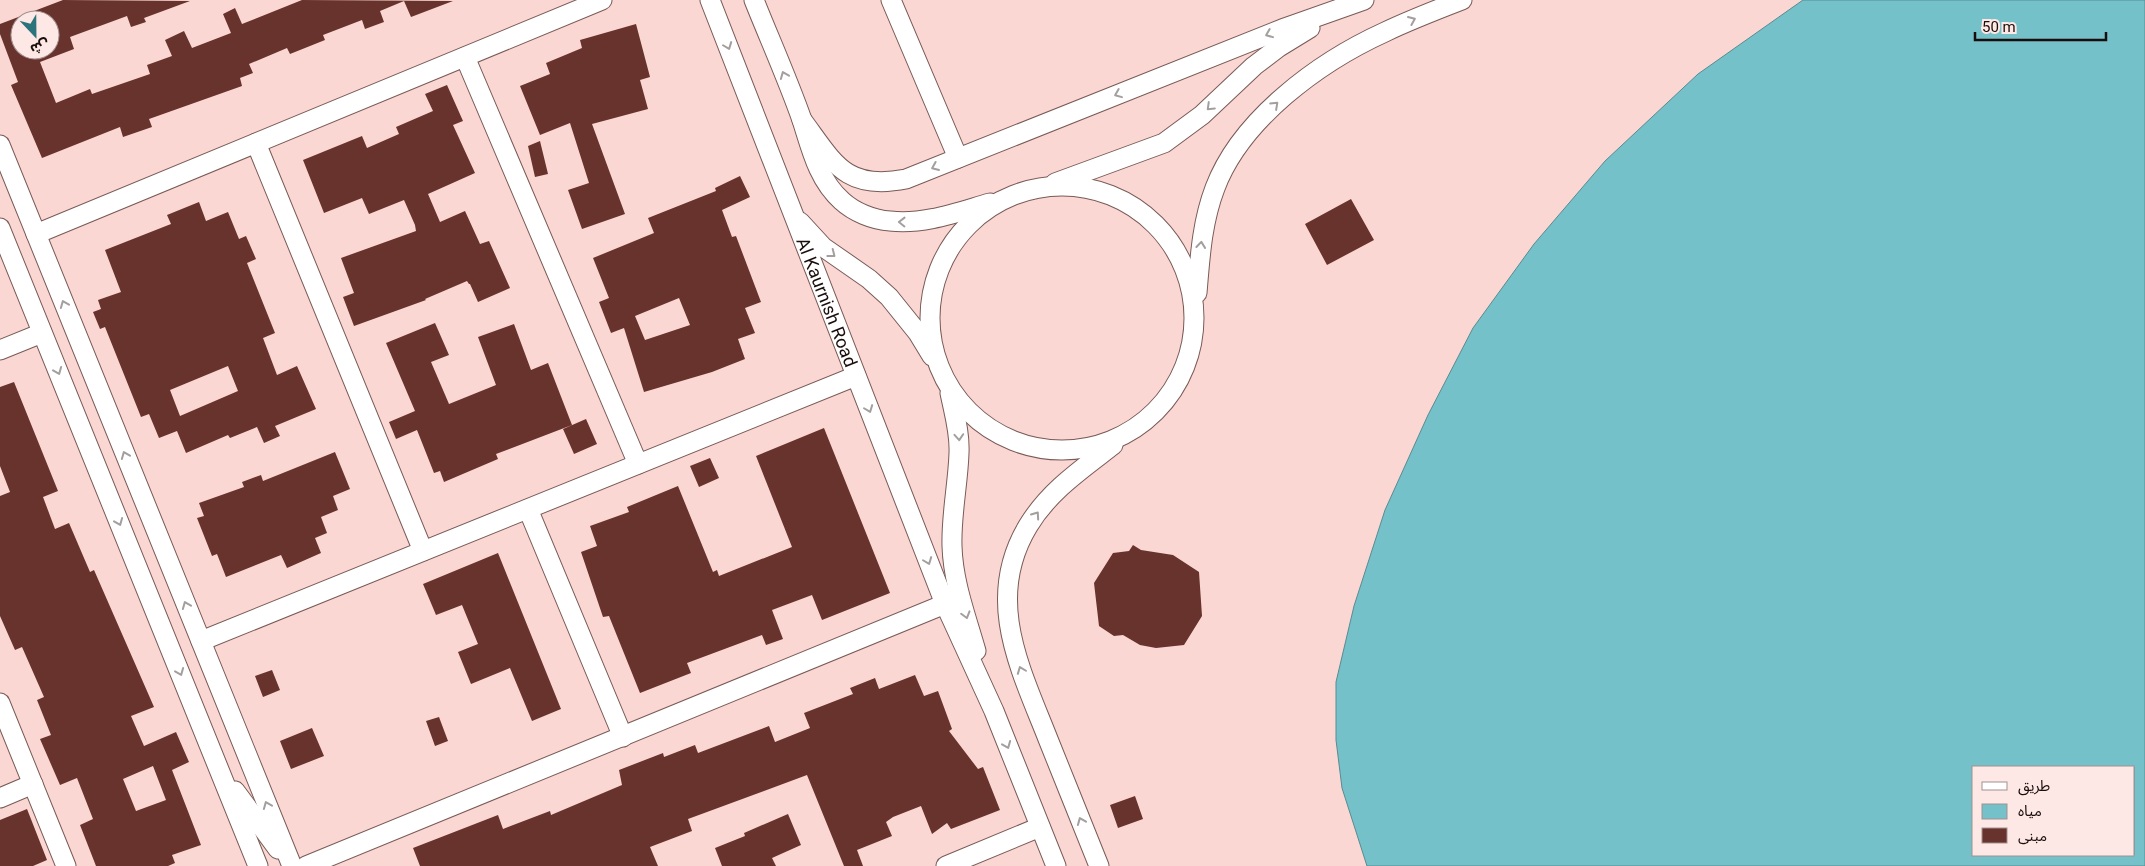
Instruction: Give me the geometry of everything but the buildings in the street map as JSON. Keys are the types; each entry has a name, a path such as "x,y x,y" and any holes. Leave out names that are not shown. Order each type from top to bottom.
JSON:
{"street":[{"path":"36,234 602,0"},
{"name":"Al Kaurnish Road","path":"710,0 945,604 994,711"},
{"path":"754,0 802,120 812,154 831,188 841,200 854,209 870,217 888,221 925,220 1001,201 1164,143 1202,115 1254,66 1279,47 1308,29 1364,0"},
{"path":"890,0 958,158"},
{"path":"802,120 835,164 847,174 860,180 889,183 906,179 1282,29 1364,0"},
{"path":"1099,866 1013,648 1008,613 1008,584 1019,544 1028,526 1043,504 1057,489 1123,436 1154,414 1178,384 1192,349 1206,214 1215,187 1225,166 1259,120 1285,95 1348,51 1384,32 1462,0"},
{"path":"465,57 638,464"},
{"path":"256,143 423,551"},
{"path":"0,145 291,866"},
{"path":"1045,186 1089,188 1130,204 1164,232 1186,269 1195,311"},
{"path":"936,360 930,321 932,291 946,254 969,223 1001,201"},
{"path":"788,204 801,223 823,247 869,279 889,297 918,333 936,360 949,389 959,432 952,543 958,589 994,711 1056,866"},
{"path":"0,228 258,866"},
{"path":"0,350 42,333"},
{"path":"201,641 856,376"},
{"path":"949,389 975,419 1008,440 1046,450 1086,449 1123,436"},
{"path":"528,509 622,737"},
{"path":"306,866 945,604"},
{"path":"0,702 66,866"},
{"path":"219,770 291,866"},
{"path":"0,798 33,784"},
{"path":"946,866 1040,827"}],"water":[{"path":"1803,0 2145,0 2145,866 1367,866 1342,788 1336,740 1336,682 1354,606 1385,510 1428,415 1473,328 1534,244 1605,161 1698,74"}]}
